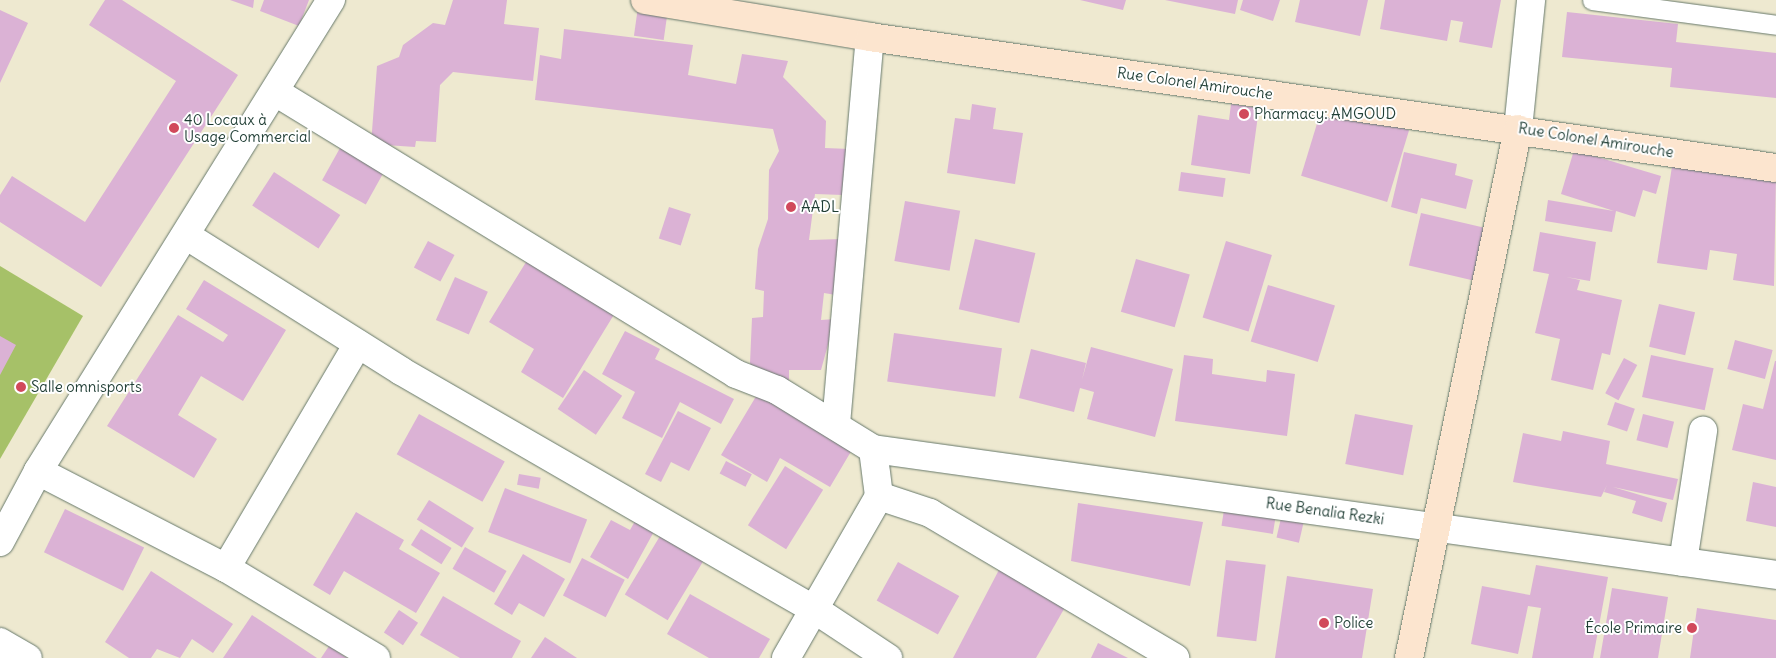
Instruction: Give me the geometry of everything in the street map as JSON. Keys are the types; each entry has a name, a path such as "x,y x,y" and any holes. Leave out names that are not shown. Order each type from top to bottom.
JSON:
{"main road":[{"name":"Rue Colonel Amirouche","path":"645,0 698,4 870,37 1518,129 1776,168"},
{"path":"1409,658 1433,526 1518,129"}],"street":[{"path":"0,542 38,471 277,93 331,0"},
{"path":"1518,129 1531,0"},
{"path":"836,424 870,37"},
{"path":"277,93 736,374 777,390 836,424 873,449 879,496 786,658"},
{"path":"187,236 358,344 814,610 888,658"},
{"path":"226,568 358,344"},
{"path":"1683,562 1703,431"},
{"name":"Rue Benalia Rezki","path":"873,449 1776,575"},
{"path":"38,471 226,568 376,658"},
{"path":"879,496 930,513 1175,658"},
{"path":"0,642 28,658"}],"lane":[{"path":"1592,0 1776,25"}],"green space":[{"name":"Salle omnisports","path":"0,266 83,316 0,459"}],"building":[{"name":"40 Locaux à Usage Commercial","path":"105,0 122,0 238,75 101,287 0,222 0,195 12,176 85,222 176,81 89,25"},
{"path":"230,0 254,0 253,8"},
{"path":"264,0 309,0 299,26 260,11"},
{"path":"453,0 507,0 504,24 539,28 533,81 453,72 440,85 436,142 416,141 415,147 371,144 377,66 399,57 403,45 433,23 445,25"},
{"path":"1080,0 1126,0 1123,10"},
{"path":"1165,0 1238,0 1235,14"},
{"path":"1243,0 1280,0 1273,21 1240,10"},
{"path":"1300,0 1368,0 1360,36 1295,22"},
{"path":"1385,0 1501,0 1492,48 1459,42 1463,22 1451,20 1447,41 1380,29"},
{"path":"638,7 668,11 664,40 634,36"},
{"path":"0,10 28,23 0,83"},
{"path":"1567,12 1678,24 1676,42 1776,53 1776,98 1670,87 1672,68 1562,57"},
{"name":"AADL","path":"564,29 693,45 688,75 736,84 742,54 788,61 783,77 826,121 825,148 850,149 843,195 815,194 809,240 842,239 836,295 824,293 821,320 835,319 821,370 789,370 789,384 757,382 750,363 752,318 763,317 764,291 755,289 758,249 768,219 769,170 779,151 773,129 535,100 540,55 561,59"},
{"path":"972,104 996,108 993,129 1023,133 1015,184 947,173 955,118 970,120"},
{"path":"1231,104 1259,108 1250,174 1191,165 1198,115 1229,120"},
{"path":"1323,104 1409,130 1387,202 1301,176"},
{"path":"340,148 384,172 366,205 322,180"},
{"path":"1574,150 1661,176 1656,194 1643,190 1635,217 1616,211 1612,232 1545,221 1548,200 1614,211 1561,194"},
{"path":"1404,152 1457,164 1455,175 1473,180 1466,209 1421,198 1417,214 1391,207"},
{"path":"1673,160 1776,176 1774,286 1733,280 1737,254 1710,250 1707,270 1657,263"},
{"path":"274,172 340,215 318,249 252,206"},
{"path":"1181,172 1226,178 1223,197 1178,191"},
{"path":"905,201 960,211 950,271 894,261"},
{"path":"669,207 691,214 681,245 659,238"},
{"path":"1421,213 1493,230 1481,282 1409,266"},
{"path":"1540,232 1596,242 1590,281 1566,277 1580,280 1577,290 1622,300 1610,355 1602,353 1593,390 1551,380 1560,339 1535,333 1549,274 1533,271"},
{"path":"975,239 1035,253 1019,323 959,309"},
{"path":"428,241 454,255 440,282 414,267"},
{"path":"1226,241 1272,255 1249,332 1203,318"},
{"path":"531,254 618,308 563,398 521,372 534,349 489,322"},
{"path":"1136,259 1190,274 1175,327 1121,312"},
{"path":"455,277 488,292 469,335 436,320"},
{"path":"204,280 286,330 243,401 201,376 178,415 217,439 194,478 107,426 178,315 223,342 228,335 186,309"},
{"path":"1268,285 1335,305 1318,362 1251,341"},
{"path":"1659,304 1695,312 1685,355 1649,347"},
{"path":"625,331 660,349 655,359 734,399 721,424 680,402 662,438 622,418 635,392 602,374"},
{"path":"894,333 1002,348 995,397 887,382"},
{"path":"0,336 16,345 0,375"},
{"path":"1735,340 1773,350 1765,379 1727,369"},
{"path":"1091,347 1173,369 1155,437 1087,419 1094,392 1080,388 1074,412 1019,398 1031,349 1086,363 1082,380"},
{"path":"1184,355 1213,359 1212,374 1266,382 1267,370 1295,374 1287,436 1175,421"},
{"path":"1651,355 1714,368 1705,410 1642,397"},
{"path":"1624,358 1637,365 1618,400 1605,393"},
{"path":"1775,361 1776,460 1732,450 1743,404 1763,409"},
{"path":"584,370 622,396 596,435 558,409"},
{"path":"761,388 856,443 830,487 780,458 767,482 721,455"},
{"path":"1615,402 1635,409 1627,432 1607,425"},
{"path":"678,411 711,428 689,471 671,462 661,482 645,474"},
{"path":"419,414 505,462 482,502 397,454"},
{"path":"1355,414 1413,425 1403,475 1345,464"},
{"path":"1643,414 1674,422 1668,448 1636,440"},
{"path":"1563,431 1610,441 1606,464 1678,479 1673,500 1613,487 1667,503 1662,522 1632,513 1636,501 1604,492 1607,485 1601,497 1513,482 1523,433 1561,441"},
{"path":"726,461 752,474 745,487 720,473"},
{"path":"785,466 823,490 786,549 748,525"},
{"path":"519,474 541,478 539,489 517,485"},
{"path":"1753,482 1776,487 1776,527 1746,521"},
{"path":"505,488 587,520 570,563 488,532"},
{"path":"429,500 474,528 462,548 417,520"},
{"path":"1078,503 1203,522 1190,586 1071,561"},
{"path":"65,509 144,548 123,591 44,552"},
{"path":"1224,510 1275,518 1273,534 1221,526"},
{"path":"356,512 404,540 399,549 440,573 416,613 344,571 330,595 313,585"},
{"path":"638,516 657,526 628,579 590,557 611,520 630,530"},
{"path":"1281,518 1303,523 1299,543 1277,537"},
{"path":"666,526 709,552 668,620 625,595"},
{"path":"421,529 452,548 441,564 411,545"},
{"path":"465,547 507,571 494,593 452,569"},
{"path":"523,554 565,579 544,617 519,603 512,615 494,604"},
{"path":"582,558 625,580 606,617 563,595"},
{"path":"1226,560 1266,565 1256,641 1217,636"},
{"path":"898,562 959,596 938,634 877,600"},
{"path":"1002,564 1068,602 1036,658 953,658"},
{"path":"1536,565 1608,577 1593,658 1532,658 1541,608 1528,606 1518,654 1471,644 1482,586 1530,595"},
{"path":"151,571 233,624 213,653 192,639 180,658 157,649 151,658 129,658 105,642"},
{"name":"Police","path":"1287,576 1373,589 1362,658 1275,658"},
{"path":"1612,588 1668,597 1658,658 1600,658"},
{"path":"690,594 770,639 759,658 709,658 667,634"},
{"path":"443,596 521,641 512,658 460,658 420,635"},
{"path":"1697,608 1776,620 1776,658 1690,658"},
{"path":"399,610 418,623 403,645 384,632"},
{"path":"252,615 317,658 223,658"},
{"path":"545,637 577,658 531,658"},
{"path":"1098,643 1128,658 1091,658"},
{"path":"329,646 347,658 321,658"}],"place":[{"name":"Pharmacy: AMGOUD","path":"1244,114"},
{"name":"40 Locaux à Usage Commercial","path":"174,128"},
{"name":"AADL","path":"791,207"},
{"name":"Salle omnisports","path":"21,387"},
{"name":"Police","path":"1324,623"},
{"name":"École Primaire","path":"1692,628"}]}
